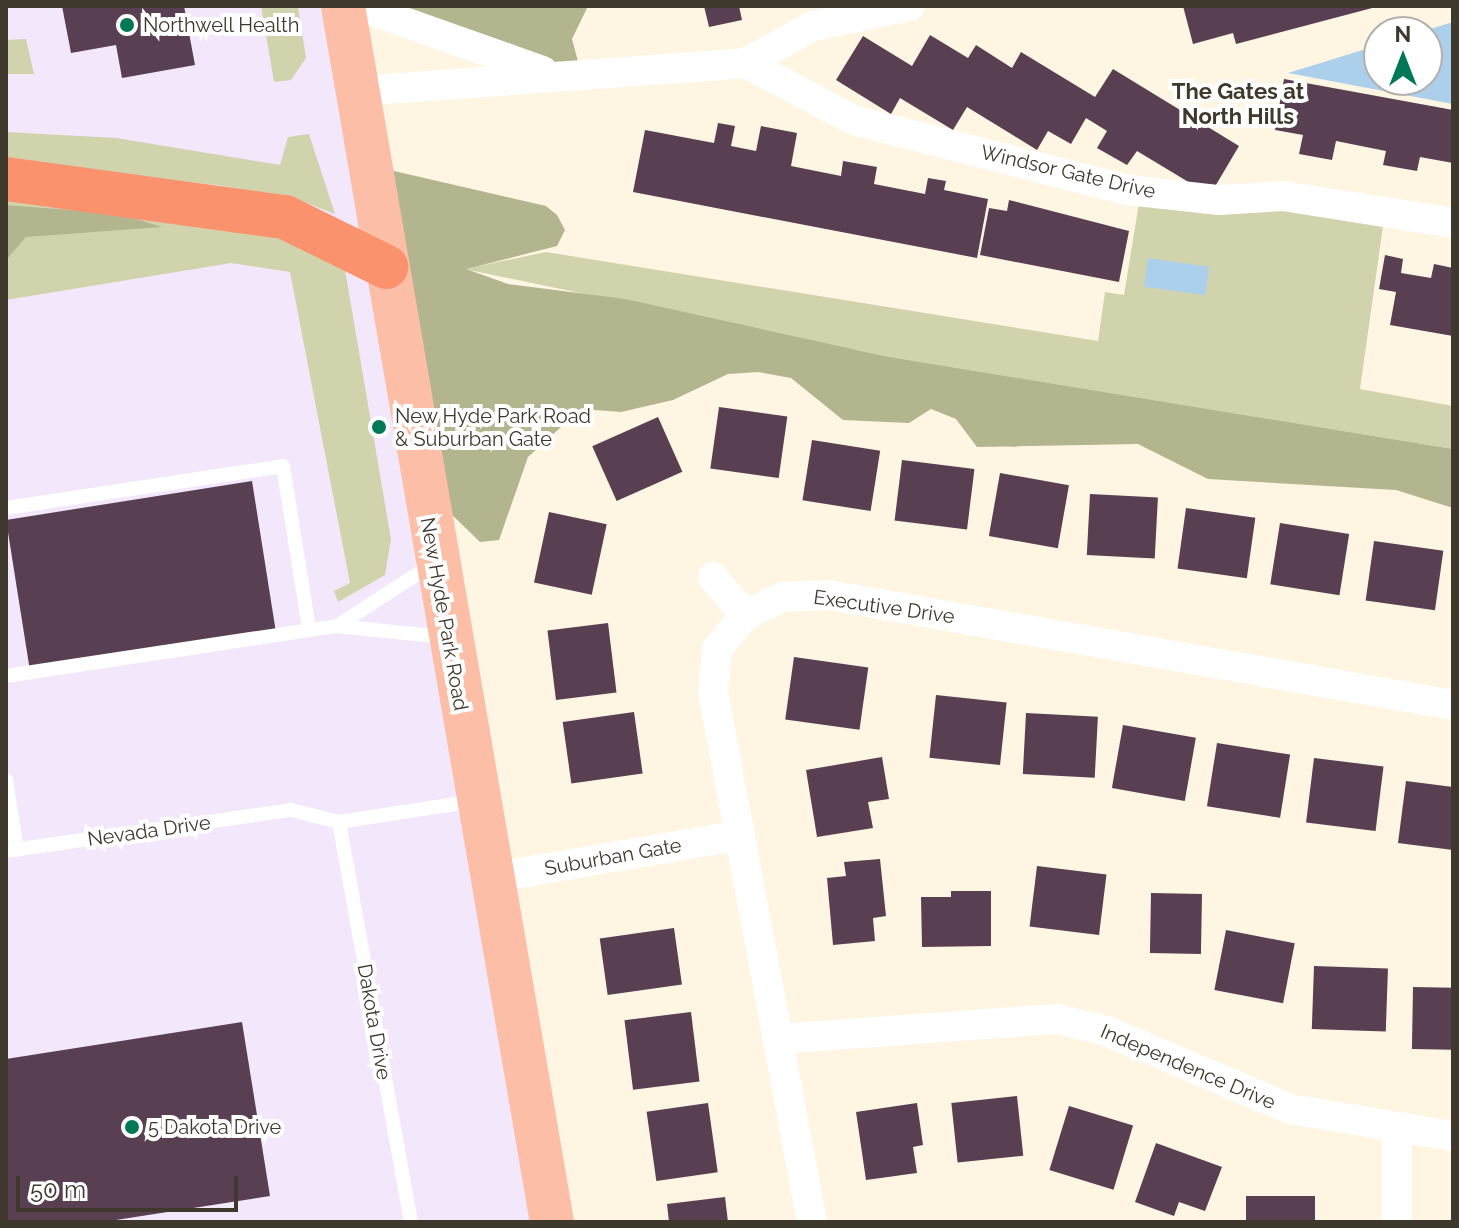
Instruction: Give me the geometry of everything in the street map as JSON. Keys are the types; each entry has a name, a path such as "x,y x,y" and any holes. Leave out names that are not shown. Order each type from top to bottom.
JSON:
{"highway":[{"path":"6,179 285,217 386,267"}],"main road":[{"name":"New Hyde Park Road","path":"343,6 448,638 552,1222"}],"street":[{"path":"359,6 553,74"},
{"path":"358,91 553,74 746,63 813,26 910,6"},
{"name":"Windsor Gate Drive","path":"746,63 853,120 1128,190 1219,200 1283,196 1453,223"},
{"path":"713,577 745,615"},
{"name":"Executive Drive","path":"812,1222 736,836 713,692 717,649 745,615 783,597 828,595 1453,705"},
{"name":"Suburban Gate","path":"490,878 736,836"},
{"name":"Independence Drive","path":"777,1039 1057,1019 1107,1031 1243,1094 1397,1132 1453,1136"},
{"path":"1397,1132 1397,1222"}],"lane":[{"path":"6,508 283,466 309,629"},
{"path":"336,626 436,562"},
{"path":"6,676 336,626 448,638"},
{"path":"6,780 11,851"},
{"path":"339,822 477,801"},
{"name":"Nevada Drive","path":"11,851 291,810 339,822"},
{"name":"Dakota Drive","path":"339,822 411,1222"}],"shaded area":[{"path":"6,6 343,6 551,1222 6,1222"}],"green space":[{"path":"261,6 298,6 306,58 291,80 274,82"},
{"path":"402,6 588,6 572,39 579,65 559,64"},
{"path":"26,39 34,74 6,74 6,40"},
{"path":"6,132 116,138 280,165 288,137 309,134 335,214 294,198 216,185 6,161"},
{"path":"368,165 546,206 557,215 565,230 557,246 466,269 508,284 625,299 884,356 1453,449 1453,508 1396,490 1208,479 1138,444 977,447 956,419 931,409 909,423 843,420 791,378 758,372 728,374 673,400 621,412 581,409 528,457 499,540 480,542 447,510"},
{"path":"6,187 296,232 344,264 391,539 385,575 338,602 334,591 350,583 290,272 231,263 6,300"},
{"path":"1141,191 1385,212 1360,389 1453,406 1453,449 884,356 464,269 546,252 1098,341 1105,292 1124,295"},
{"path":"6,205 121,214 162,227 26,237 6,260"}],"water":[{"path":"1453,22 1453,104 1410,96 1443,96 1443,25"},
{"path":"1363,50 1363,87 1288,73"},
{"path":"1148,258 1209,267 1205,295 1144,287"}],"building":[{"name":"Northwell Health","path":"62,6 184,6 195,65 122,78 116,45 71,53"},
{"path":"704,6 739,6 742,20 709,27"},
{"path":"1183,6 1376,7 1236,44 1233,33 1193,44"},
{"path":"930,35 968,58 976,45 1012,68 1021,52 1095,97 1113,69 1239,146 1210,195 1137,151 1127,165 1097,148 1107,131 1086,118 1071,144 1048,131 1037,150 967,107 953,130 900,98 891,114 836,80 863,36 912,66"},
{"path":"1284,79 1363,93 1363,96 1453,110 1453,163 1420,157 1417,171 1383,165 1386,151 1336,141 1332,160 1299,154 1303,135 1275,130"},
{"path":"718,123 735,126 731,146 756,151 761,126 797,133 791,166 841,176 843,161 877,167 874,184 925,194 928,178 946,181 944,190 988,199 977,258 633,192 645,130 714,143"},
{"path":"1009,200 1129,231 1119,282 980,255 989,208 1007,211"},
{"path":"1385,255 1403,259 1401,273 1431,278 1434,264 1453,268 1453,336 1390,325 1396,292 1379,289"},
{"path":"719,407 787,417 779,478 710,468"},
{"path":"658,417 682,472 617,501 592,446"},
{"path":"812,440 880,451 871,511 802,500"},
{"path":"902,460 974,469 967,529 895,521"},
{"path":"1000,473 1069,485 1058,548 989,536"},
{"path":"252,481 275,629 30,668 6,520"},
{"path":"1090,494 1158,498 1155,558 1087,555"},
{"path":"1186,508 1255,518 1247,578 1178,568"},
{"path":"549,512 607,524 592,595 534,582"},
{"path":"1280,523 1349,534 1339,595 1270,584"},
{"path":"1374,541 1443,551 1435,610 1366,600"},
{"path":"608,623 617,692 556,700 547,630"},
{"path":"794,657 868,667 860,730 785,719"},
{"path":"936,695 1007,702 1000,765 929,758"},
{"path":"634,712 643,773 571,783 563,722"},
{"path":"1026,713 1098,717 1095,778 1023,774"},
{"path":"1123,725 1196,738 1185,801 1112,788"},
{"path":"1217,743 1290,755 1280,818 1207,806"},
{"path":"882,757 889,799 868,802 873,828 817,837 806,770"},
{"path":"1314,758 1383,767 1376,831 1306,823"},
{"path":"1406,781 1453,787 1453,850 1398,843"},
{"path":"880,859 886,916 873,918 875,941 833,945 827,878 846,876 844,862"},
{"path":"1037,866 1106,875 1099,935 1030,927"},
{"path":"951,891 991,891 991,946 922,947 921,897 951,897"},
{"path":"1151,893 1202,894 1201,954 1150,953"},
{"path":"674,928 682,984 608,995 600,938"},
{"path":"1226,930 1295,943 1283,1003 1214,990"},
{"path":"1314,966 1388,969 1386,1032 1312,1029"},
{"path":"1413,987 1453,988 1452,1050 1412,1049"},
{"path":"691,1012 700,1081 633,1090 624,1020"},
{"name":"5 Dakota Drive","path":"242,1022 270,1196 103,1222 6,1222 6,1059"},
{"path":"1017,1096 1023,1156 958,1163 951,1103"},
{"path":"708,1103 718,1172 656,1181 647,1112"},
{"path":"917,1103 923,1145 913,1147 917,1173 866,1180 856,1112"},
{"path":"1069,1106 1133,1126 1113,1190 1049,1170"},
{"path":"1156,1143 1222,1167 1205,1211 1179,1202 1174,1216 1135,1202"},
{"path":"1246,1196 1315,1196 1315,1222 1246,1222"},
{"path":"725,1197 728,1222 669,1222 667,1204"}],"place":[{"name":"Northwell Health","path":"127,25"},
{"name":"New Hyde Park Road & Suburban Gate","path":"379,427"},
{"name":"5 Dakota Drive","path":"132,1127"}],"district":[{"name":"The Gates at North Hills","path":"1238,104"}]}
